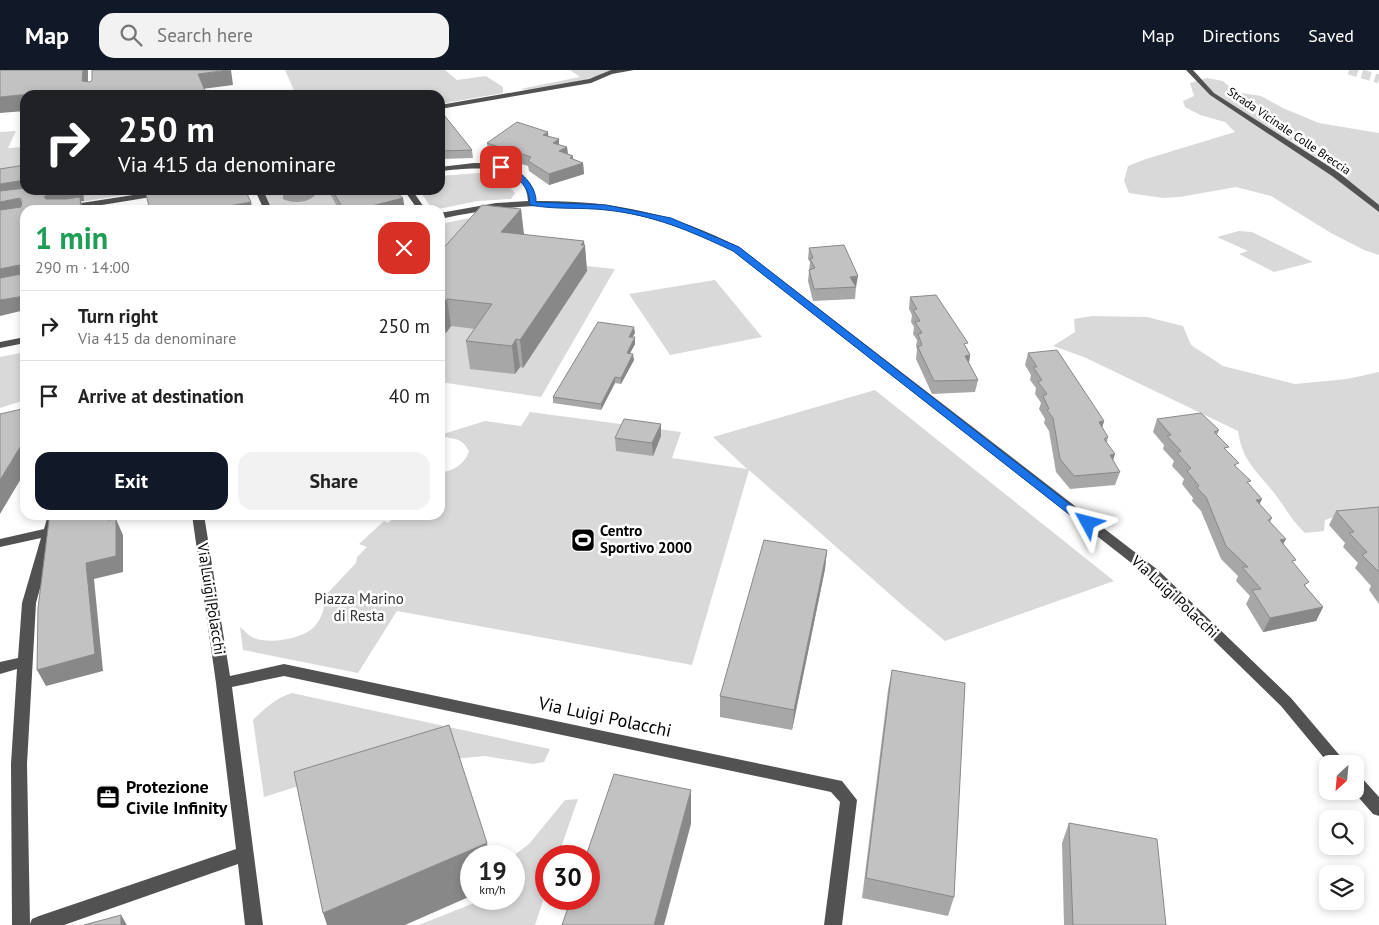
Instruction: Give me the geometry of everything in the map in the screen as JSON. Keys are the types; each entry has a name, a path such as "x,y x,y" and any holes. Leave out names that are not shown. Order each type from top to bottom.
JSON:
{"street":[{"path":"445,106 591,81 610,71 631,70"},
{"name":"Strada Vicinale Colle Breccia","path":"1189,70 1212,94 1335,174 1379,209"},
{"path":"445,169 488,166 508,168 520,177 533,194 532,204"},
{"path":"85,205 148,195"},
{"path":"128,198 129,205"},
{"name":"Via Luigi Polacchi","path":"445,215 495,205 532,204 606,207 671,221 706,233 736,249 1153,573 1286,702 1331,755"},
{"path":"0,345 20,341"},
{"path":"21,925 19,764 28,602 52,520"},
{"name":"Via Luigi Polacchi","path":"199,520 224,683 254,925"},
{"path":"0,543 48,532"},
{"path":"0,668 24,662"},
{"name":"Via Luigi Polacchi","path":"224,683 284,670 836,786 849,800 833,925"},
{"path":"1364,792 1379,809"},
{"path":"39,925 245,854"}],"green space":[{"path":"285,70 445,70 457,80 486,76 503,87 503,93 445,103 445,90 294,90"},
{"path":"570,70 614,70 555,87 531,90 520,89 580,77"},
{"path":"1207,78 1223,81 1235,92 1261,96 1283,108 1319,123 1379,133 1379,255 1364,250 1331,233 1271,196 1236,187 1180,197 1163,198 1129,193 1124,181 1128,166 1235,132 1225,122 1200,115 1185,107 1183,101 1194,96 1190,83"},
{"path":"16,131 8,148 20,147 20,171 0,173 0,132"},
{"path":"479,173 496,176 515,193 511,199 478,201 445,208 445,205 430,205 422,195 445,195 445,176"},
{"path":"63,195 124,195 61,205 20,205 20,208 0,205"},
{"path":"264,195 331,195 337,205 269,205"},
{"path":"489,214 494,230 525,233 512,251 530,260 615,269 541,397 445,383 445,223"},
{"path":"1239,231 1252,232 1313,262 1274,272 1239,254 1248,251 1217,237"},
{"path":"715,280 762,337 670,355 629,294"},
{"path":"1092,316 1147,317 1183,326 1191,345 1223,366 1295,384 1347,379 1379,372 1379,517 1340,515 1325,520 1324,531 1305,533 1251,465 1243,450 1238,431 1084,357 1053,346 1075,332 1074,319"},
{"path":"20,353 20,402 0,408 0,357"},
{"name":"Piazza Marino di Resta","path":"875,390 1114,581 945,641 749,470 692,665 397,611 358,673 243,650 240,627 252,637 266,641 292,638 313,628 319,620 325,603 321,600 356,563 357,557 367,547 359,544 384,521 388,523 391,520 445,520 445,472 458,466 465,460 469,451 459,440 445,437 445,433 485,421 521,426 530,412 681,432 672,458 747,469 713,437"},
{"path":"292,693 550,749 544,762 533,764 485,756 454,759 444,740 264,797 253,720 271,704"},
{"path":"578,799 562,845 535,845 535,910 540,910 535,925 419,925 460,909 525,910 525,847 565,800"}],"shaded area":[{"path":"283,195 315,195 301,202 291,202 283,199"}],"building":[{"path":"0,70 83,70 82,81 90,82 92,80 92,70 229,70 198,74 205,90 20,90 20,95 0,97"},
{"path":"445,116 472,150 445,151"},
{"path":"517,122 548,132 543,135 559,139 553,143 567,147 559,151 573,156 570,158 583,163 549,174 528,161 531,157 487,143"},
{"path":"20,166 20,181 0,184 0,169"},
{"path":"20,189 20,195 47,195 44,197 46,199 80,197 81,205 21,205 22,200 20,198 0,202 0,191"},
{"path":"146,195 248,195 251,202 234,205 149,205"},
{"path":"335,195 399,195 403,198 376,205 341,205"},
{"path":"482,205 521,209 501,232 584,241 581,245 585,245 520,340 516,339 512,346 466,341 492,304 447,299 445,301 445,246"},
{"path":"20,207 20,266 0,269 0,210"},
{"path":"844,245 858,276 850,277 856,287 814,289 809,270 815,268 810,259 813,258 809,248"},
{"path":"20,274 20,297 0,300 0,278"},
{"path":"936,295 968,343 964,344 970,355 965,356 978,380 934,381 918,347 922,345 918,334 922,333 915,322 920,321 913,310 917,309 910,297"},
{"path":"598,322 634,327 629,337 635,337 627,353 633,354 621,378 615,377 601,404 553,397"},
{"path":"1057,350 1104,421 1099,422 1108,437 1104,439 1115,454 1110,455 1120,472 1074,476 1060,459 1053,418 1047,410 1049,409 1043,396 1047,394 1038,382 1042,380 1033,367 1037,367 1028,353"},
{"path":"20,409 20,447 0,480 0,414"},
{"path":"1201,413 1219,430 1214,432 1229,447 1224,448 1239,463 1234,465 1251,481 1247,482 1262,499 1256,500 1272,518 1268,520 1286,539 1280,540 1296,560 1292,561 1309,582 1304,585 1323,607 1270,618 1252,590 1261,589 1242,567 1248,567 1226,546 1206,497 1197,488 1199,486 1187,471 1191,468 1177,453 1181,451 1167,436 1171,435 1157,419"},
{"path":"624,419 661,424 652,443 615,438"},
{"path":"1379,507 1379,572 1362,555 1367,552 1349,533 1354,532 1336,511"},
{"path":"49,520 116,520 116,556 86,563 95,654 37,670 38,608"},
{"path":"764,540 827,550 794,710 720,696"},
{"path":"892,670 965,683 954,897 866,878"},
{"path":"449,725 487,843 482,845 460,845 460,855 323,913 294,772"},
{"path":"614,774 691,790 654,925 562,925 567,910 600,910 600,845 590,845"},
{"path":"1069,823 1157,839 1166,925 1073,925"},
{"path":"121,915 121,925 84,925"}],"tunnel":[{"path":"1349,70 1379,79"}],"place":[{"name":"Centro Sportivo 2000","path":"583,540"},
{"name":"Protezione Civile Infinity","path":"108,797"}],"route":[{"path":"501,167 508,168 520,177 533,194 532,204 606,207 639,213 706,233 736,249 1088,523"}]}
